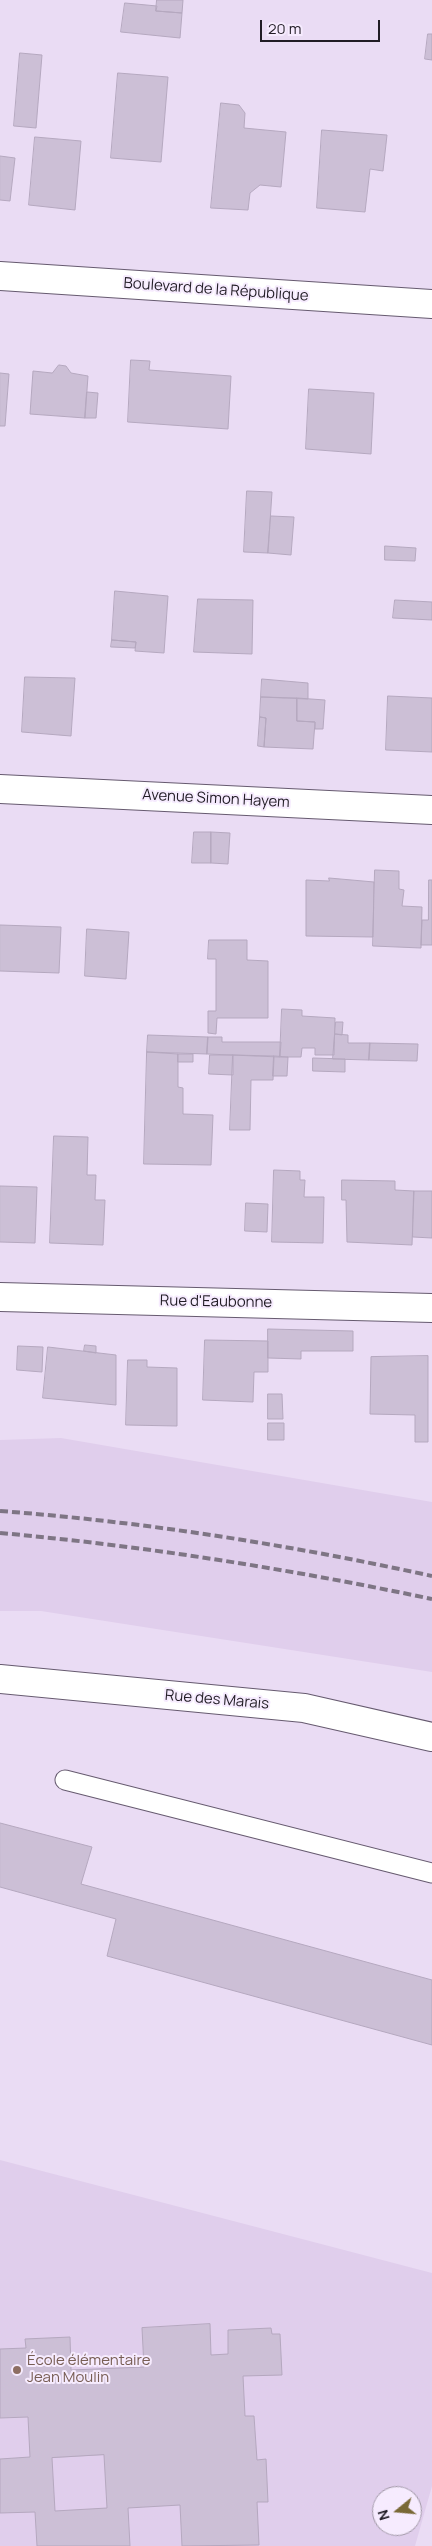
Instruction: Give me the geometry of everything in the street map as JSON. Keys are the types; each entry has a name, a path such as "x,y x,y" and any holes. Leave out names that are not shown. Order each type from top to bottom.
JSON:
{"street":[{"name":"Boulevard de la République","path":"0,276 432,304"},
{"name":"Avenue Simon Hayem","path":"0,789 432,810"},
{"name":"Rue d'Eaubonne","path":"0,1297 432,1308"},
{"name":"Rue des Marais","path":"0,1679 304,1708 432,1737"}],"lane":[{"path":"65,1780 432,1873"}],"shaded area":[{"path":"61,1438 432,1502 432,1672 41,1611 0,1611 0,1440"},
{"path":"0,2160 432,2273 432,2486 422,2521 422,2486 372,2486 372,2536 418,2536 415,2546 0,2546"}],"building":[{"path":"157,0 183,0 182,13 156,11"},
{"path":"125,3 157,6 156,11 182,13 180,38 121,32"},
{"path":"428,34 432,34 432,60 425,59"},
{"path":"20,53 42,55 36,128 14,126"},
{"path":"118,73 168,77 161,162 111,158"},
{"path":"221,103 239,105 245,113 244,128 286,132 281,187 260,185 250,193 248,210 211,208"},
{"path":"322,130 387,135 383,171 370,169 365,212 317,208"},
{"path":"35,137 81,141 75,210 29,205"},
{"path":"0,156 15,158 10,201 0,200"},
{"path":"131,360 150,361 149,370 231,376 228,429 128,422"},
{"path":"59,365 66,366 71,373 88,376 85,418 30,414 33,371 52,373"},
{"path":"0,373 9,374 5,426 0,426"},
{"path":"309,389 374,393 371,454 306,449"},
{"path":"87,392 98,393 96,418 85,418"},
{"path":"247,491 272,492 268,553 244,552"},
{"path":"271,516 294,517 291,555 268,553"},
{"path":"385,546 416,548 415,561 385,560"},
{"path":"115,591 168,596 164,653 135,651 136,642 112,640"},
{"path":"198,599 253,600 252,654 194,652"},
{"path":"395,600 432,602 432,620 393,618"},
{"path":"112,640 136,642 135,648 111,647"},
{"path":"25,677 75,678 71,736 22,732"},
{"path":"262,679 308,683 308,699 261,697"},
{"path":"388,696 432,698 432,752 386,750"},
{"path":"261,697 297,698 297,721 315,722 313,749 264,747 266,718 260,717"},
{"path":"297,698 325,700 323,729 315,729 315,722 297,721"},
{"path":"260,717 266,718 264,747 258,746"},
{"path":"194,832 211,832 211,863 192,863"},
{"path":"211,832 230,833 228,864 211,863"},
{"path":"375,870 399,871 399,889 404,890 402,906 422,907 421,948 373,946"},
{"path":"329,878 374,882 373,937 306,936 306,880 329,881"},
{"path":"429,880 432,880 432,945 421,945 422,920 428,920"},
{"path":"0,925 61,927 59,973 0,971"},
{"path":"87,929 129,932 126,979 85,976"},
{"path":"209,940 247,940 247,960 268,961 268,1018 217,1018 216,1034 208,1033 208,1011 216,1011 216,959 208,959"},
{"path":"282,1009 302,1010 302,1016 335,1018 334,1055 315,1055 315,1048 302,1048 301,1057 280,1057"},
{"path":"336,1022 343,1022 342,1035 335,1034"},
{"path":"335,1034 348,1035 348,1043 370,1043 369,1060 333,1059"},
{"path":"148,1035 208,1037 207,1054 147,1052"},
{"path":"208,1037 222,1037 222,1042 281,1042 280,1057 207,1054"},
{"path":"370,1043 418,1044 417,1061 369,1060"},
{"path":"147,1052 178,1054 178,1087 183,1088 183,1114 213,1115 211,1165 144,1164"},
{"path":"178,1054 193,1054 193,1062 178,1062"},
{"path":"210,1055 233,1055 233,1075 209,1074"},
{"path":"233,1055 274,1056 273,1080 251,1080 250,1130 230,1130"},
{"path":"274,1056 288,1057 287,1076 273,1076"},
{"path":"313,1058 345,1059 345,1072 313,1071"},
{"path":"54,1136 88,1137 87,1175 96,1175 95,1200 105,1200 103,1245 50,1243"},
{"path":"274,1170 300,1171 300,1180 305,1180 304,1197 324,1197 323,1243 272,1242"},
{"path":"342,1180 395,1181 395,1190 414,1191 412,1245 347,1242 346,1200 342,1200"},
{"path":"0,1186 37,1187 35,1243 0,1242"},
{"path":"414,1191 432,1191 432,1238 413,1237"},
{"path":"246,1203 268,1204 267,1232 245,1231"},
{"path":"268,1329 353,1331 353,1351 301,1351 301,1359 268,1358"},
{"path":"205,1340 268,1341 268,1372 254,1372 253,1402 203,1400"},
{"path":"85,1345 96,1346 96,1353 84,1351"},
{"path":"18,1346 43,1347 42,1372 17,1370"},
{"path":"48,1347 116,1355 116,1405 43,1398"},
{"path":"428,1356 428,1442 415,1442 415,1415 370,1414 371,1357"},
{"path":"128,1360 147,1360 147,1367 177,1368 177,1426 126,1425"},
{"path":"268,1394 282,1394 283,1419 268,1419"},
{"path":"268,1423 284,1423 284,1440 268,1440"},
{"path":"0,1823 92,1847 81,1884 432,1980 432,2045 107,1956 116,1919 0,1887"},
{"path":"210,2324 211,2355 228,2354 228,2330 271,2328 272,2334 280,2334 282,2375 243,2376 245,2416 254,2416 257,2460 266,2459 268,2502 257,2502 259,2545 182,2546 180,2505 128,2508 130,2546 37,2546 35,2512 0,2513 0,2459 30,2457 28,2417 0,2418 0,2349 26,2348 25,2339 70,2337 71,2370 144,2367 142,2328","holes":["104,2455 107,2508 55,2511 52,2458"]}],"railway":[{"path":"0,1511 109,1521 218,1536 325,1554 432,1576"},
{"path":"0,1533 109,1545 271,1568 432,1599"}],"place":[{"name":"École élémentaire Jean Moulin","path":"17,2370"}]}
